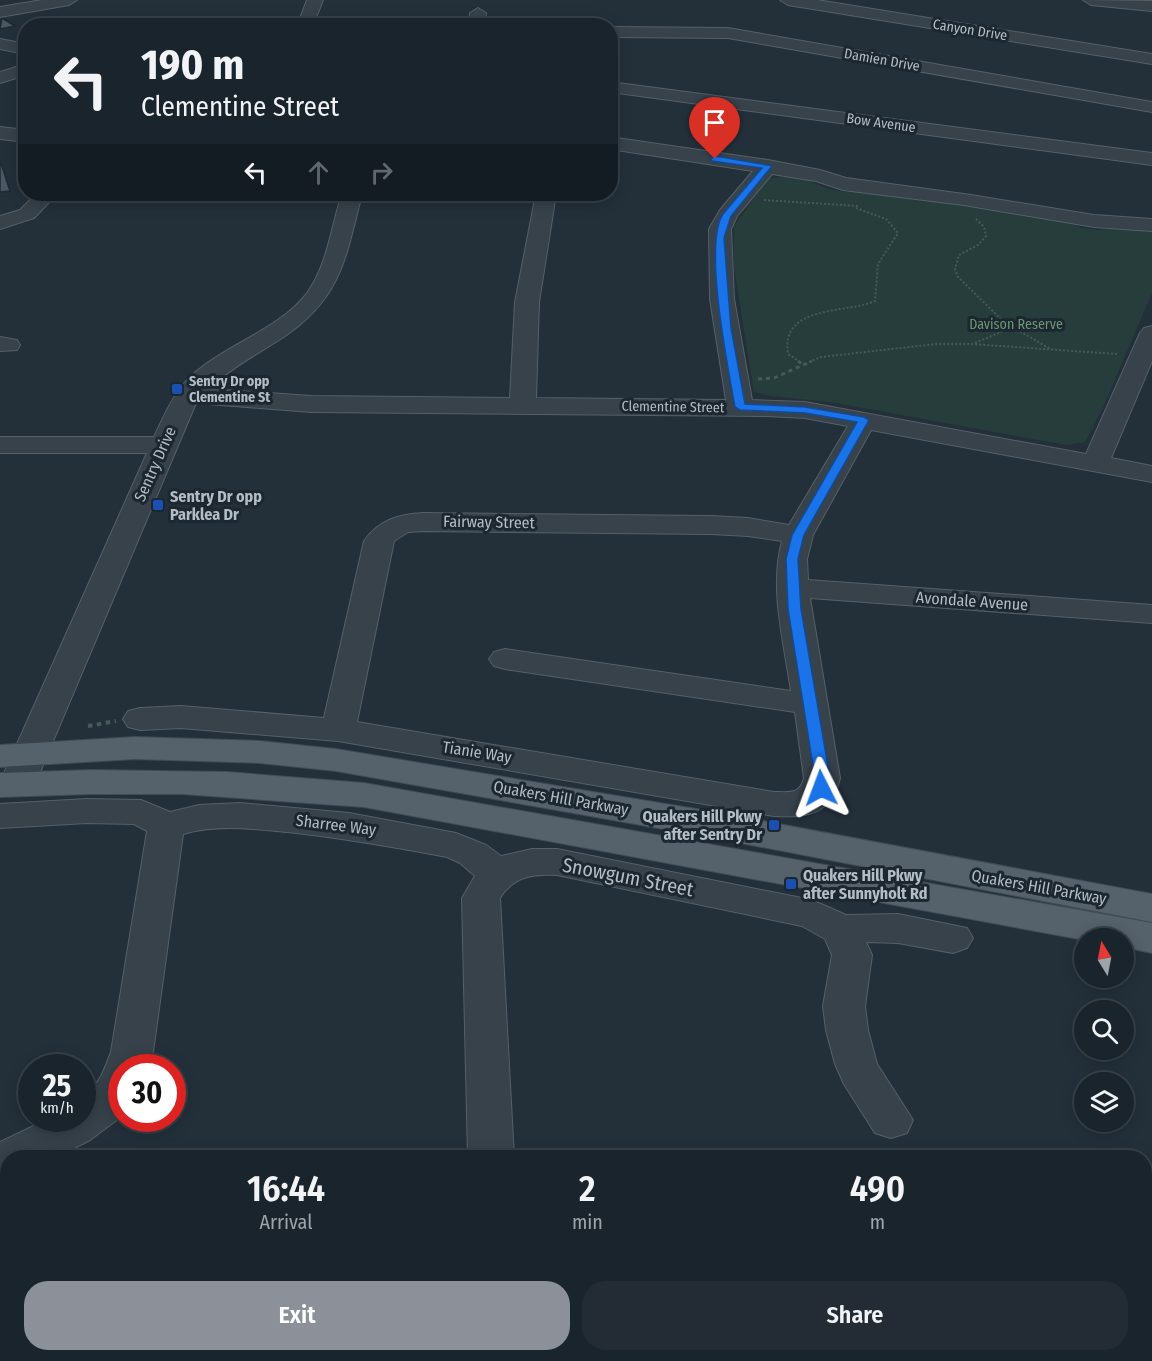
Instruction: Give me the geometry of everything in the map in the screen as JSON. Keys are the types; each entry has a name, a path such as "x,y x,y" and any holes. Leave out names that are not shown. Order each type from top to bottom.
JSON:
{"main road":[{"name":"Quakers Hill Parkway","path":"12,770 135,748 260,752 336,760 720,826 1152,908"},
{"name":"Quakers Hill Parkway","path":"12,770 92,781 180,781 276,785 364,795 1152,938"}],"street":[{"path":"0,12 69,0"},
{"path":"308,18 315,0"},
{"name":"Canyon Drive","path":"788,0 834,3 963,28 1144,58"},
{"path":"1091,0 1152,6"},
{"path":"963,28 981,14"},
{"name":"Damien Drive","path":"618,29 629,26 728,33 1152,107"},
{"path":"1144,58 1152,43"},
{"path":"0,44 18,47"},
{"path":"0,78 18,72"},
{"path":"685,97 703,79"},
{"name":"Bow Avenue","path":"618,88 1152,159"},
{"path":"0,133 18,135"},
{"path":"618,144 768,166 820,176 843,184 968,206 1094,221 1152,225"},
{"path":"740,407 722,299 719,238 723,221 768,166"},
{"path":"0,223 27,214 40,201"},
{"name":"Sentry Drive","path":"12,770 180,408 188,395 214,372 309,305 326,280 350,201"},
{"path":"523,405 527,302 545,201"},
{"path":"1095,464 1152,333"},
{"name":"Clementine Street","path":"188,395 311,404 740,407 805,410 1152,474"},
{"path":"505,659 810,704 793,588 792,559 798,535 864,420"},
{"path":"0,445 164,445"},
{"name":"Fairway Street","path":"338,730 378,541 397,526 424,522 711,525 748,527 798,535"},
{"name":"Avondale Avenue","path":"793,588 1152,614"},
{"name":"Tianie Way","path":"140,719 181,717 338,730 774,804 801,803 811,800 821,788 822,778 810,704"},
{"path":"0,816 87,811 141,812 166,826 131,1054"},
{"name":"Sharree Way","path":"166,826 199,818 240,815 350,825 456,846 473,854 496,873"},
{"name":"Snowgum Street","path":"496,873 514,865 535,861 556,862 812,914 841,930"},
{"path":"491,1150 481,898 496,873"},
{"path":"891,1120 866,1084 856,1064 847,1030 844,1006 852,955 841,930 866,926 890,926 953,938"},
{"path":"26,1150 88,1118 108,1101"}],"path":[{"path":"741,198 864,206"},
{"path":"803,364 788,354 786,347 787,341 801,318 812,313 866,306 875,301 878,264 898,233 886,219 853,206"},
{"path":"968,206 984,227 986,236 978,245 959,255 955,269 958,277 1004,322 1052,350"},
{"path":"970,344 989,339 1001,332 1004,322"},
{"path":"736,380 774,378 821,357 863,350 970,344 1141,357"}],"green space":[{"name":"Davison Reserve","path":"790,175 836,191 869,191 1065,218 1082,228 1098,230 1118,228 1152,230 1152,293 1102,410 1085,442 1066,445 830,402 754,392 734,268 734,226 768,179"}],"building":[{"path":"2,18 15,26 0,29"},
{"path":"0,160 10,191 0,192"}],"place":[{"name":"Sentry Dr opp Clementine St","path":"177,389"},
{"name":"Sentry Dr opp Parklea Dr","path":"158,505"},
{"name":"Quakers Hill Pkwy after Sentry Dr","path":"774,825"},
{"name":"Quakers Hill Pkwy after Sunnyholt Rd","path":"791,884"}],"route":[{"path":"715,159 768,166 727,214 720,229 722,299 740,407 805,410 864,420 798,535 792,559 795,609 822,778 821,788"}]}
